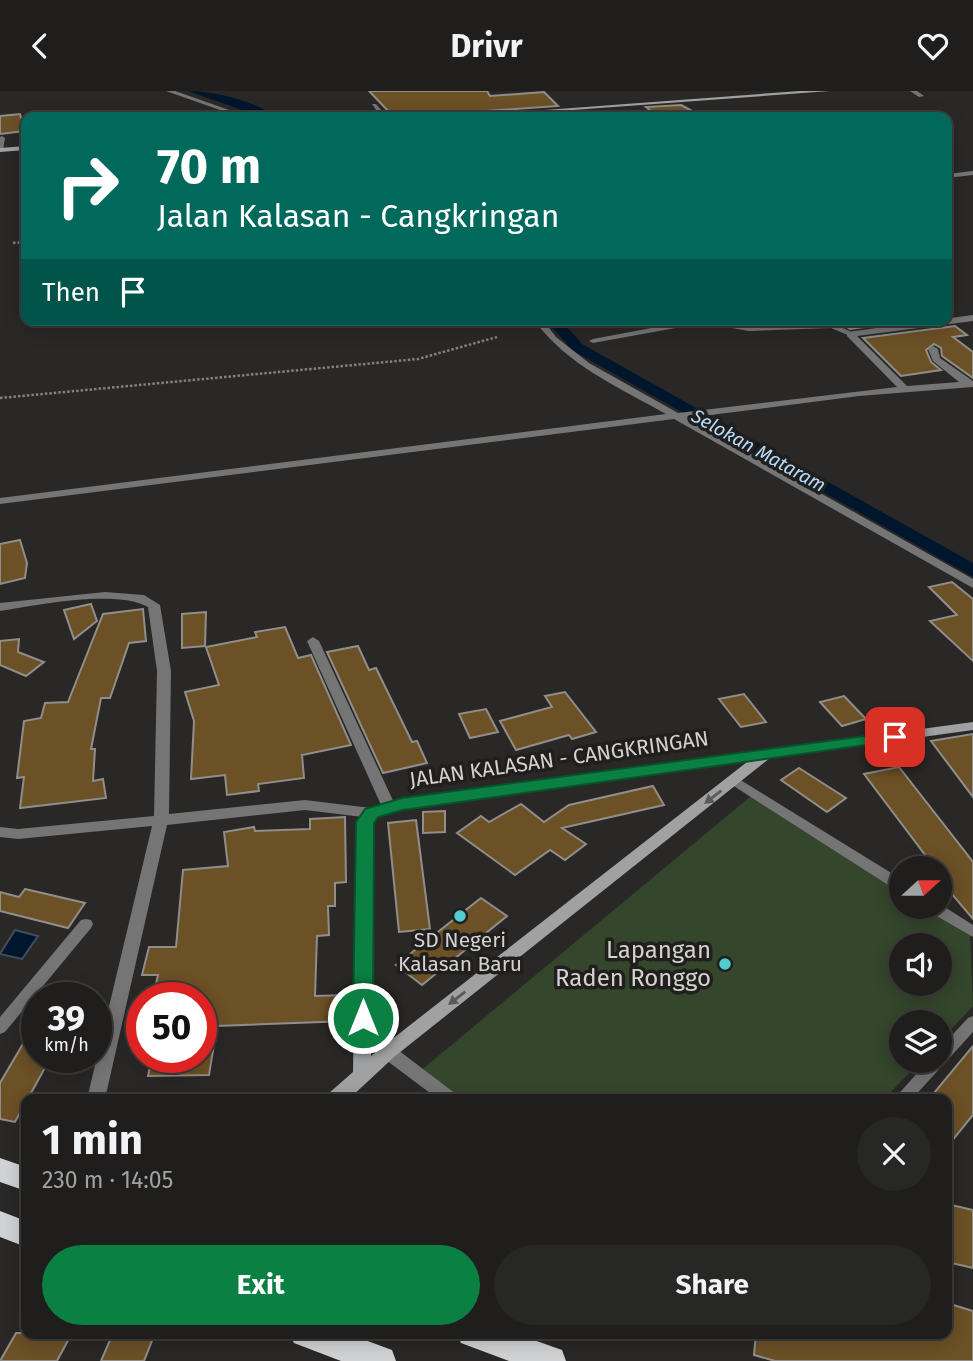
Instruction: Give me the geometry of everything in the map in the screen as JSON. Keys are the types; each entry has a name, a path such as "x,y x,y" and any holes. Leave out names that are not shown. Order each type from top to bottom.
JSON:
{"highway":[{"path":"0,1170 21,1177"},
{"path":"0,1224 21,1232"},
{"path":"320,1339 381,1361"},
{"path":"488,1339 551,1361"}],"main road":[{"path":"526,112 827,91"},
{"path":"0,150 21,148"},
{"name":"JALAN KALASAN - CANGKRINGAN","path":"372,813 389,807 973,726"},
{"path":"341,1094 388,1052 766,754"},
{"path":"362,1074 365,822 372,813"}],"street":[{"path":"169,91 231,112"},
{"path":"952,321 973,318"},
{"path":"543,326 553,339 586,365 684,416 973,584"},
{"path":"850,334 912,326"},
{"path":"850,334 903,388"},
{"path":"933,349 936,359 970,384"},
{"path":"0,501 903,388 970,384"},
{"path":"0,607 48,600 132,596 150,600 154,605 164,671 161,819 97,1094"},
{"path":"313,641 389,807"},
{"path":"0,832 34,833 305,805 372,813"}],"lane":[{"path":"913,91 921,96"},
{"path":"374,105 380,112"},
{"path":"0,150 2,138"},
{"path":"952,175 973,173"},
{"path":"593,341 676,326"},
{"path":"732,326 750,329 832,326 850,334"},
{"path":"734,780 889,878"},
{"path":"952,919 973,932"},
{"path":"0,1028 86,924"},
{"path":"952,1045 973,1022"},
{"path":"388,1052 443,1094"},
{"path":"907,1094 926,1073"}],"path":[{"path":"13,243 21,242"},
{"path":"0,398 418,359 496,337"}],"green space":[{"name":"Lapangan Raden Ronggo","path":"751,796 889,883 889,919 946,919 970,934 973,1006 952,1028 952,1010 889,1010 889,1073 909,1073 889,1094 448,1094 419,1072"}],"water":[{"path":"15,930 38,936 22,959 0,954"}],"building":[{"path":"369,91 487,91 490,96 544,92 558,106 472,112 389,112"},
{"path":"681,105 694,112 652,112 646,107"},
{"path":"20,114 21,131 0,134 0,116"},
{"path":"845,326 871,326 850,329"},
{"path":"955,326 967,335 953,337 973,352 973,378 942,356 941,348 934,344 926,350 931,362 941,370 901,376 863,338"},
{"path":"20,540 27,563 25,578 0,584 0,544"},
{"path":"952,582 973,599 973,661 930,621 957,615 929,587"},
{"path":"91,604 97,621 74,639 64,610"},
{"path":"143,609 146,641 129,643 110,698 101,698 91,749 95,749 93,781 103,779 106,798 20,808 24,777 17,778 24,721 41,718 45,703 68,702 103,614"},
{"path":"206,612 205,646 182,648 182,614"},
{"path":"285,627 298,658 311,655 351,745 302,755 304,778 258,784 259,791 227,795 225,775 191,779 194,721 185,692 219,685 206,647 257,637 255,632"},
{"path":"19,639 18,652 44,662 26,676 0,665 0,641"},
{"path":"358,646 369,670 376,668 412,742 417,741 427,763 383,773 327,652"},
{"path":"565,692 596,732 572,739 569,735 516,750 500,721 552,707 545,696"},
{"path":"744,694 766,722 741,727 719,699"},
{"path":"844,696 866,719 842,726 820,702"},
{"path":"486,709 498,732 470,738 459,714"},
{"path":"973,734 973,797 931,741"},
{"path":"899,767 973,862 973,919 952,894 952,856 926,856 864,774"},
{"path":"799,768 846,798 827,812 781,780"},
{"path":"653,786 664,805 562,828 586,844 565,860 550,850 515,875 457,833 481,816 489,822 521,804 544,822 569,805"},
{"path":"445,811 445,832 423,833 423,812"},
{"path":"345,817 346,882 335,883 335,906 328,906 329,935 317,936 315,996 348,995 348,1021 217,1026 217,982 156,982 158,975 142,975 149,947 176,947 183,870 228,866 224,832 254,827 255,831 310,829 310,819"},
{"path":"416,820 430,929 399,932 388,823"},
{"path":"25,889 85,903 68,928 0,911 0,892 19,897"},
{"path":"481,898 507,916 422,985 396,965"},
{"path":"973,1046 973,1115 952,1141 952,1094 933,1094"},
{"path":"21,1047 21,1073 42,1073 31,1094 21,1094 21,1111 15,1122 0,1119 0,1083"},
{"path":"149,1073 209,1073 209,1075 148,1076"},
{"path":"952,1205 973,1210 973,1268 952,1263"},
{"path":"952,1305 973,1311 973,1361 775,1361 754,1355 755,1339 952,1339"},
{"path":"16,1333 21,1333 21,1339 69,1339 57,1361 0,1361"},
{"path":"110,1339 153,1339 144,1361 101,1361"}],"waterway":[{"name":"Selokan Mataram","path":"193,91 261,112"},
{"name":"Selokan Mataram","path":"558,326 577,347 973,571"}],"place":[{"name":"SD Negeri Kalasan Baru","path":"460,916"},
{"name":"Lapangan Raden Ronggo","path":"725,964"}],"route":[{"path":"363,1018 365,822 372,813 402,804 895,737"}]}
